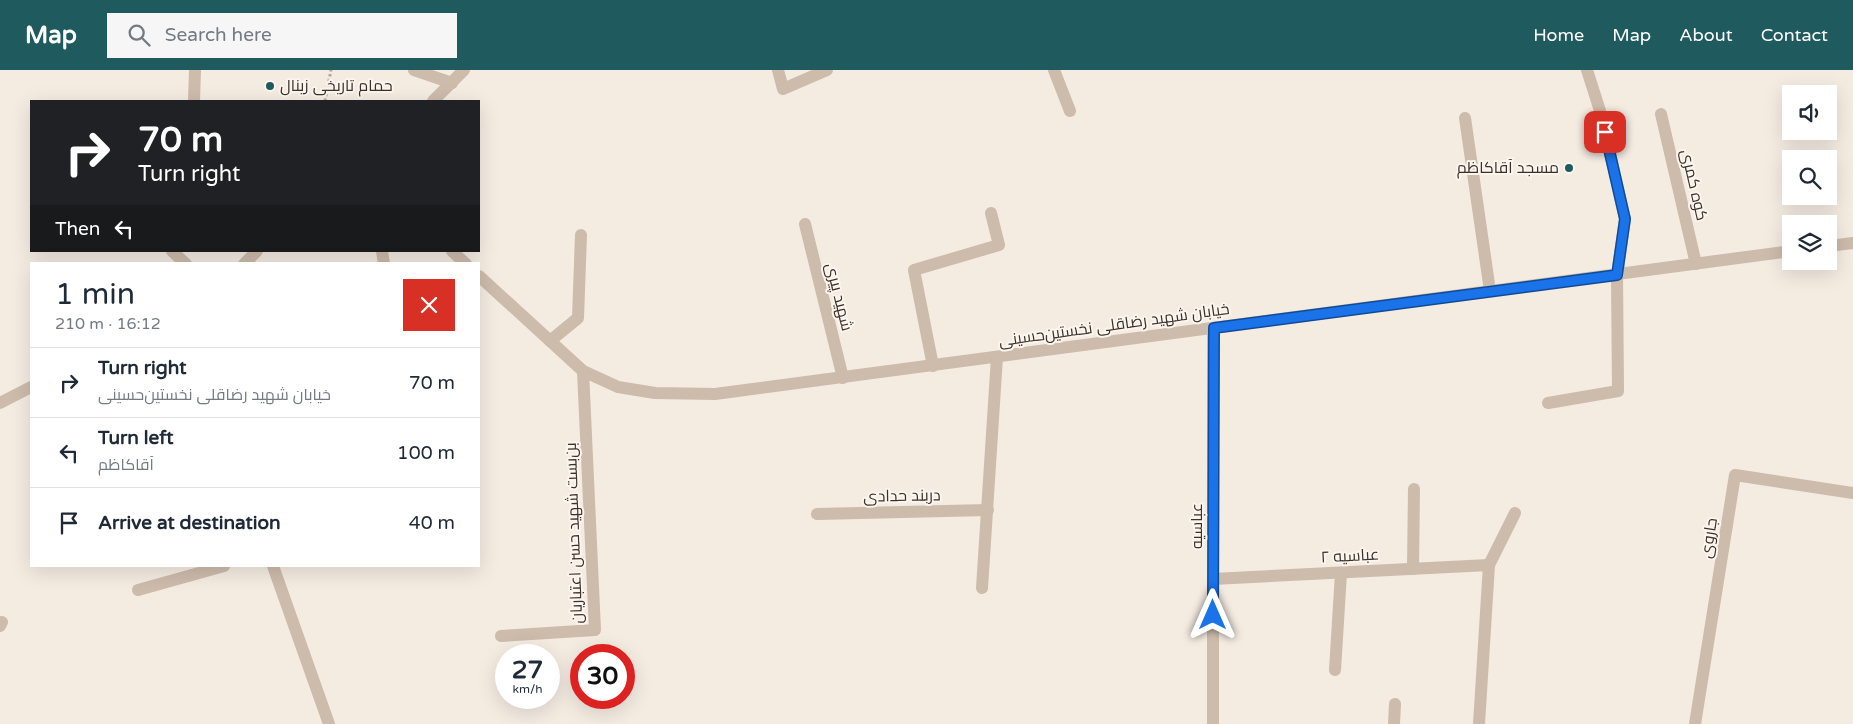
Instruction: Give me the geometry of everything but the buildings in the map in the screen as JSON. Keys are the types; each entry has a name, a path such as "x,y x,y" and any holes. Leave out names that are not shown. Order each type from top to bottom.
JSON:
{"street":[{"path":"194,70 194,100"},
{"path":"414,70 452,83"},
{"path":"433,100 464,70"},
{"path":"778,70 783,89 827,70"},
{"path":"1054,70 1070,111"},
{"path":"1548,402 1618,391 1617,275 1625,219 1601,114 1586,70"},
{"name":"کوه کمری","path":"1661,114 1696,264"},
{"path":"1464,118 1490,292"},
{"path":"933,366 914,270 1000,245 992,213"},
{"name":"شهید پیری","path":"805,224 843,378"},
{"path":"550,341 578,318 581,235"},
{"path":"1837,245 1853,243"},
{"path":"173,252 184,262"},
{"path":"246,262 256,252"},
{"path":"453,252 464,262"},
{"name":"خیابان شهید رضاقلی نخستین‌حسینی","path":"480,277 583,371 618,387 655,393 716,394 1782,252"},
{"name":"عباسیه","path":"1213,724 1214,328"},
{"path":"982,588 997,357"},
{"name":"بن‌بست شهید حسن اعتباریان","path":"501,636 595,630 583,371"},
{"path":"0,403 30,388"},
{"name":"جاروی","path":"1695,724 1735,475 1853,493"},
{"path":"1413,569 1414,489"},
{"name":"دربند حدادی","path":"817,514 988,510"},
{"path":"1479,724 1489,566 1515,513"},
{"name":"عباسیه ۲","path":"1213,579 1489,566"},
{"path":"138,590 220,567"},
{"path":"272,567 329,724"},
{"path":"1335,670 1341,573"},
{"path":"1394,724 1395,704"}],"path":[{"path":"325,100 331,70"}],"place":[{"name":"حمام تاریخی زینال","path":"270,86"},
{"name":"مسجد آقاکاظم","path":"1569,168"}],"route":[{"path":"1213,615 1214,328 1617,275 1625,219 1605,132"}]}
